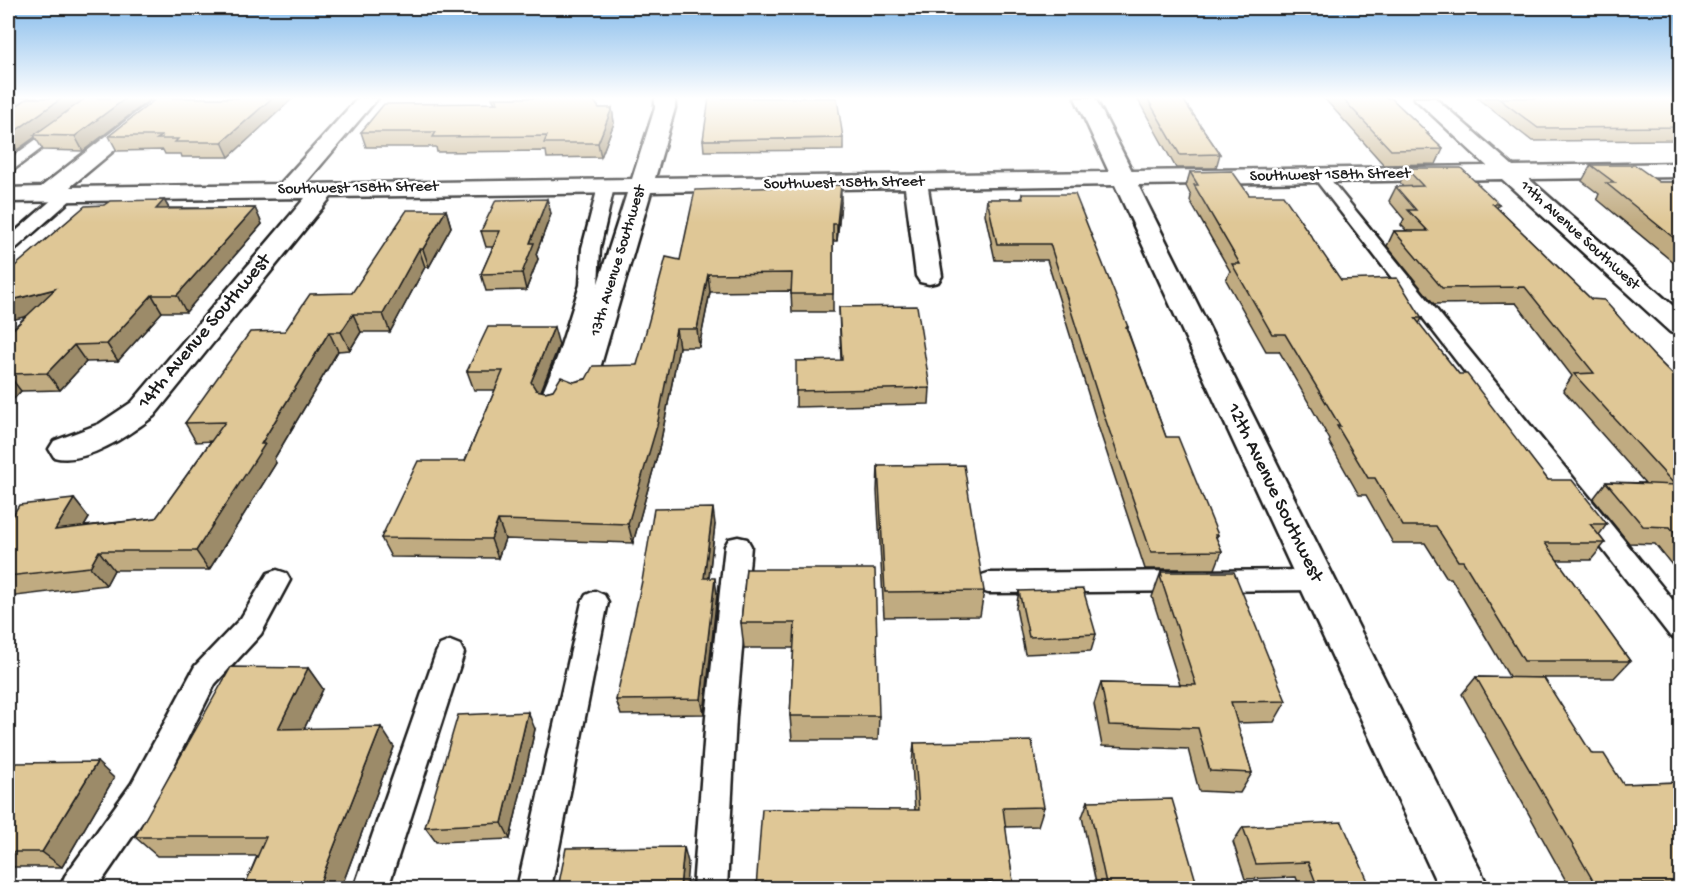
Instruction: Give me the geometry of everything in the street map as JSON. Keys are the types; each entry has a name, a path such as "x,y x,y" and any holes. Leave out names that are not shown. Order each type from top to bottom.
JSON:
{"street":[{"path":"57,194 119,140"},
{"path":"288,189 331,140"},
{"name":"13th Avenue Southwest","path":"579,389 656,140"},
{"name":"12th Avenue Southwest","path":"1105,140 1464,888"},
{"name":"11th Avenue Southwest","path":"1470,140 1680,326"},
{"name":"Southwest 158th Street","path":"8,195 288,189 916,183 1680,170"},
{"path":"916,183 929,276"},
{"name":"14th Avenue Southwest","path":"66,449 110,432 143,409 325,189"}],"lane":[{"path":"8,167 45,140"},
{"path":"1320,176 1680,628"},
{"path":"550,402 567,358 589,285 591,248 606,187"},
{"path":"8,246 57,194"},
{"path":"710,888 721,717 738,546"},
{"path":"77,888 143,794 205,675 250,626 277,580"},
{"path":"988,583 1316,580"},
{"path":"534,888 595,602"},
{"path":"370,888 450,653"}],"building":[{"path":"177,140 224,140 222,142 175,142"},
{"path":"545,140 599,140 598,143 544,143"},
{"path":"1171,140 1210,140 1220,154 1180,155"},
{"path":"1381,140 1433,140 1443,149 1391,150"},
{"path":"1591,165 1635,165 1659,182 1680,182 1680,243 1606,183 1615,183"},
{"path":"1406,168 1461,168 1499,204 1493,204 1591,299 1604,300 1680,382 1680,540 1670,527 1643,526 1606,482 1675,485 1574,374 1594,373 1525,287 1442,288 1394,231 1428,231 1408,210 1416,210 1396,187 1423,186"},
{"path":"1232,171 1249,195 1283,195 1341,280 1397,278 1422,318 1415,318 1459,374 1467,374 1548,480 1572,480 1607,524 1590,524 1605,543 1545,543 1630,661 1524,661 1463,561 1458,561 1436,526 1403,526 1375,478 1368,478 1285,334 1272,334 1232,264 1240,264 1194,185 1198,185 1190,172"},
{"path":"841,185 837,224 833,224 833,294 791,294 792,273 708,274 697,329 676,329 657,426 628,524 498,520 491,539 381,538 418,461 465,461 503,371 467,371 488,327 554,327 531,382 536,390 545,392 553,390 561,377 574,382 586,379 593,366 637,365 666,257 680,260 695,190"},
{"path":"1022,194 1075,194 1128,327 1126,327 1166,437 1178,437 1218,535 1215,535 1222,551 1151,552 1103,412 1050,244 997,244 987,199 1023,199"},
{"path":"547,199 530,243 534,243 522,273 481,274 500,231 481,231 496,200"},
{"path":"164,200 156,209 255,208 177,295 152,295 107,344 74,345 47,373 8,374 8,334 55,289 8,301 8,272 85,206 104,205 110,201"},
{"path":"407,210 446,210 423,249 419,249 383,314 353,314 341,332 329,332 261,444 265,444 196,551 99,551 90,567 8,576 8,523 19,505 74,499 55,530 156,518 225,422 185,423 250,332 285,331 310,294 352,293"},
{"path":"917,306 930,388 796,391 796,361 842,360 839,307"},
{"path":"964,465 984,591 885,592 878,466"},
{"path":"713,508 704,578 715,578 701,699 616,700 642,581 654,509"},
{"path":"746,569 875,569 879,716 790,716 795,623 741,623"},
{"path":"1161,572 1234,572 1286,701 1231,702 1252,773 1210,771 1198,728 1109,725 1101,683 1196,685 1160,576 1162,576"},
{"path":"1083,589 1096,634 1029,637 1019,591"},
{"path":"231,667 308,668 278,729 381,727 319,885 244,887 266,837 135,837"},
{"path":"1476,677 1544,678 1592,754 1604,754 1623,784 1680,782 1680,884 1595,884"},
{"path":"528,712 502,823 425,827 458,715"},
{"path":"1032,741 1044,807 1003,808 1013,882 869,884 869,888 756,888 762,809 919,810 914,743"},
{"path":"97,762 42,852 8,852 8,776 16,763"},
{"path":"1172,799 1198,888 1107,888 1088,801"},
{"path":"1342,822 1371,888 1318,888 1308,862 1256,864 1243,827"},
{"path":"684,847 680,888 558,888 566,848"}]}
